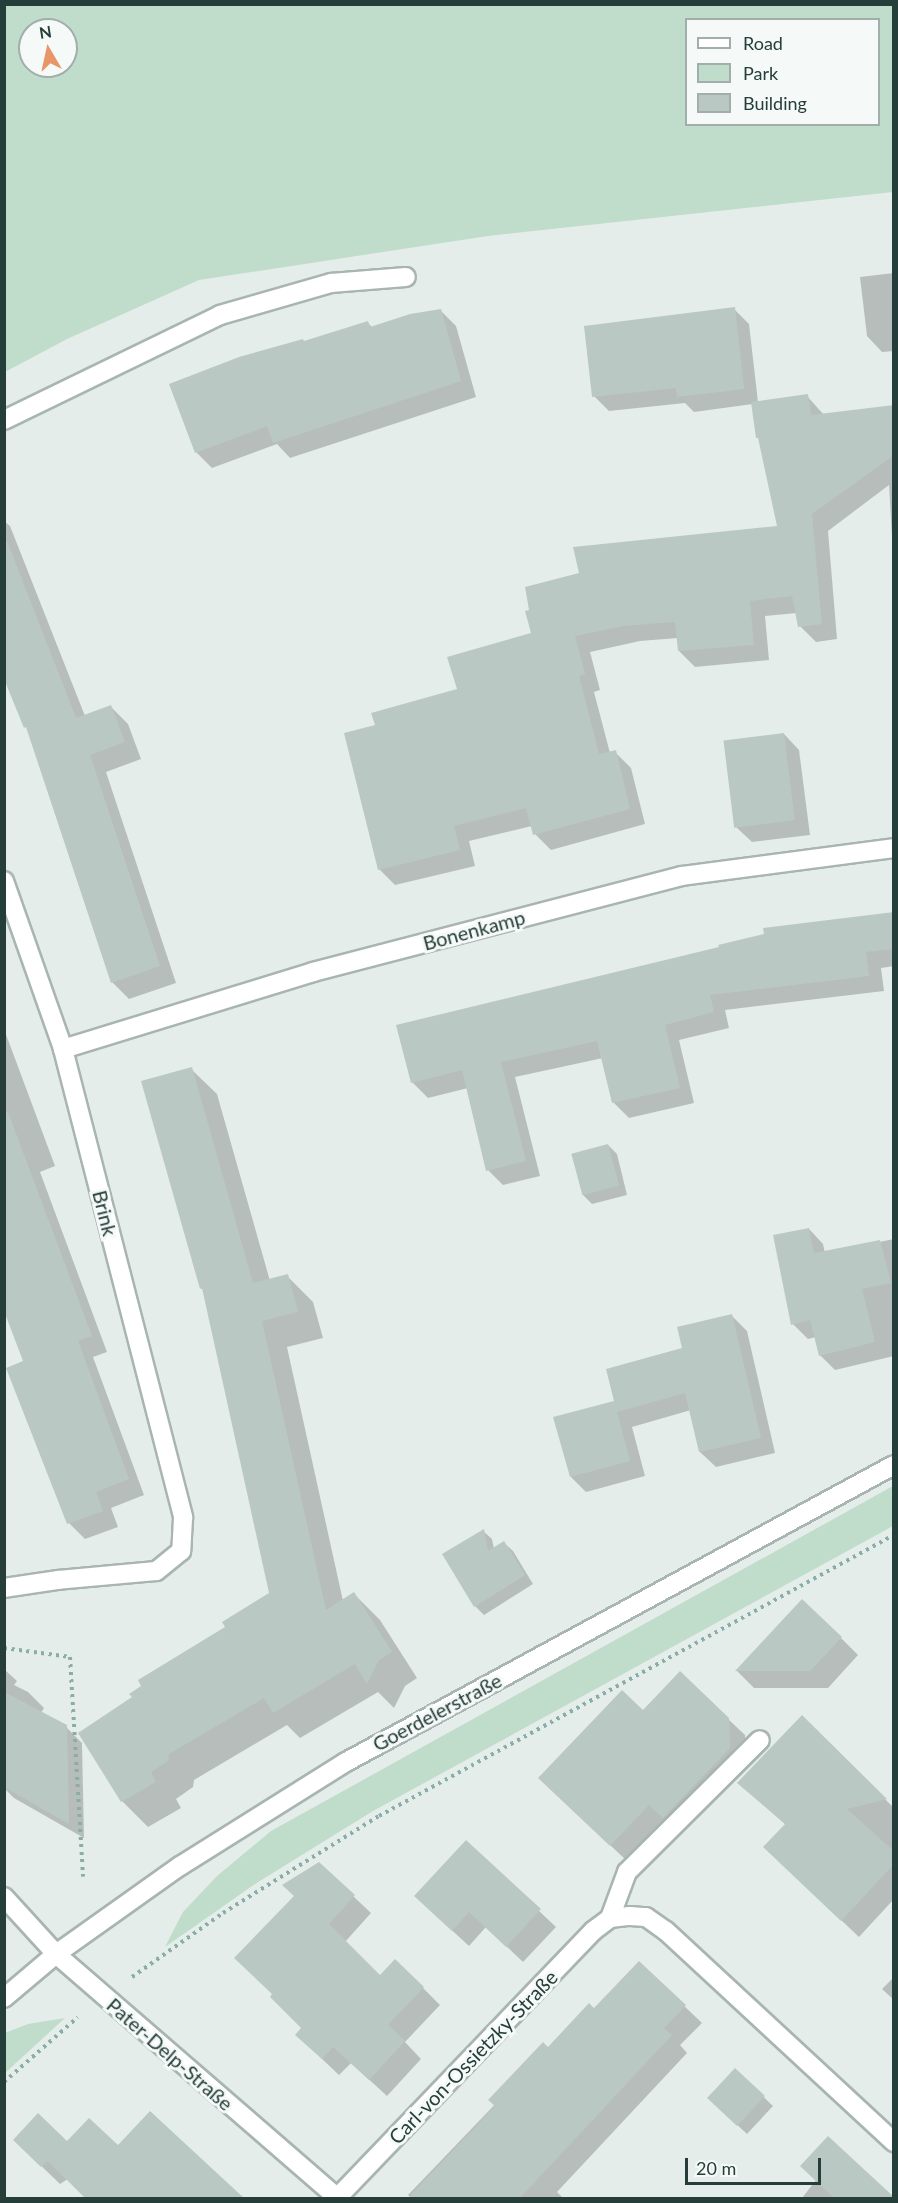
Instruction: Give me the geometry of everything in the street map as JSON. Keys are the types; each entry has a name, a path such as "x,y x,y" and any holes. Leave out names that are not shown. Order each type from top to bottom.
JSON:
{"street":[{"path":"4,420 220,315 331,284 406,277"},
{"name":"Bonenkamp","path":"63,1049 313,972 682,876 894,848"},
{"name":"Brink","path":"4,881 63,1049 183,1518 181,1551 156,1570 4,1588"},
{"name":"Goerdelerstraße","path":"4,1998 56,1954 180,1866 346,1762 894,1465"},
{"name":"Carl-von-Ossietzky-Straße","path":"337,2198 593,1931 610,1918 627,1872 760,1740"},
{"name":"Pater-Delp-Straße","path":"7,1900 56,1954 337,2198"},
{"path":"610,1918 646,1917 666,1931 894,2142"}],"path":[{"path":"4,2082 105,1997 223,1913 380,1816 894,1535"},
{"path":"4,1648 70,1657 83,1877"}],"green space":[{"path":"5,4 893,5 893,192 488,236 199,280 67,339 5,372"},
{"path":"893,1486 893,1526 373,1811 255,1884 165,1947 183,1912 217,1876 271,1831"},
{"path":"65,2018 5,2073 5,2033 28,2024"}],"building":[{"path":"735,307 744,389 677,397 676,388 592,397 584,326"},
{"path":"441,309 461,381 273,443 267,426 195,453 169,384 239,357 303,339 304,341 368,321 370,327 410,314"},
{"path":"808,394 811,415 894,405 894,455 812,514 822,624 798,627 792,596 750,601 754,645 678,651 675,622 623,626 575,636 585,674 579,676 599,754 616,750 630,809 533,835 526,808 454,826 460,850 378,870 344,733 375,725 371,713 457,689 447,657 531,633 525,611 529,610 525,587 579,573 573,547 777,526 758,438 756,438 751,402"},
{"path":"7,541 76,718 111,705 125,742 90,755 160,966 111,983 26,727 24,728 4,679 4,542"},
{"path":"784,733 795,820 734,828 723,740"},
{"path":"894,912 894,949 866,952 869,976 710,995 714,1012 665,1025 680,1088 612,1103 597,1041 501,1062 526,1161 486,1171 462,1070 411,1083 396,1025 719,947 718,945 764,934 763,928"},
{"path":"192,1067 253,1283 288,1274 298,1312 262,1321 326,1610 354,1592 392,1652 379,1660 367,1684 355,1664 273,1713 264,1698 169,1754 168,1761 151,1772 156,1782 121,1802 78,1733 132,1697 129,1694 141,1686 138,1680 225,1627 222,1622 269,1593 202,1288 200,1289 141,1081"},
{"path":"8,1112 92,1336 78,1341 129,1479 96,1492 103,1511 67,1524 6,1368 23,1361 4,1311 4,1113"},
{"path":"608,1144 619,1186 582,1195 571,1154"},
{"path":"809,1228 814,1253 880,1240 891,1283 862,1289 875,1342 819,1356 810,1320 791,1325 773,1235"},
{"path":"732,1314 761,1438 699,1452 685,1393 617,1412 630,1461 570,1477 553,1417 614,1401 606,1369 682,1348 677,1327"},
{"path":"484,1529 488,1551 504,1541 525,1575 474,1607 442,1554"},
{"path":"802,1599 842,1637 810,1671 735,1671"},
{"path":"680,1671 729,1718 730,1748 663,1818 649,1805 610,1846 538,1778 622,1690 643,1710"},
{"path":"4,1692 67,1725 69,1824 4,1787"},
{"path":"802,1715 887,1799 847,1809 894,1851 894,1864 841,1921 763,1847 785,1824 737,1783"},
{"path":"466,1840 541,1909 506,1947 469,1912 452,1931 414,1896"},
{"path":"319,1862 355,1895 329,1924 380,1975 395,1959 424,1987 388,2025 405,2041 369,2080 333,2047 322,2059 295,2035 301,2028 270,1997 272,1994 234,1958 294,1896 282,1885"},
{"path":"639,1961 686,2005 664,2028 672,2035 519,2199 407,2199 495,2106 488,2100 543,2042 548,2047 589,2003 594,2008"},
{"path":"735,2068 765,2096 737,2126 707,2098"},
{"path":"150,2111 245,2199 86,2199 48,2161 41,2167 13,2140 38,2113 67,2141 89,2118 118,2145"},
{"path":"828,2136 894,2199 835,2199 800,2166"}]}
